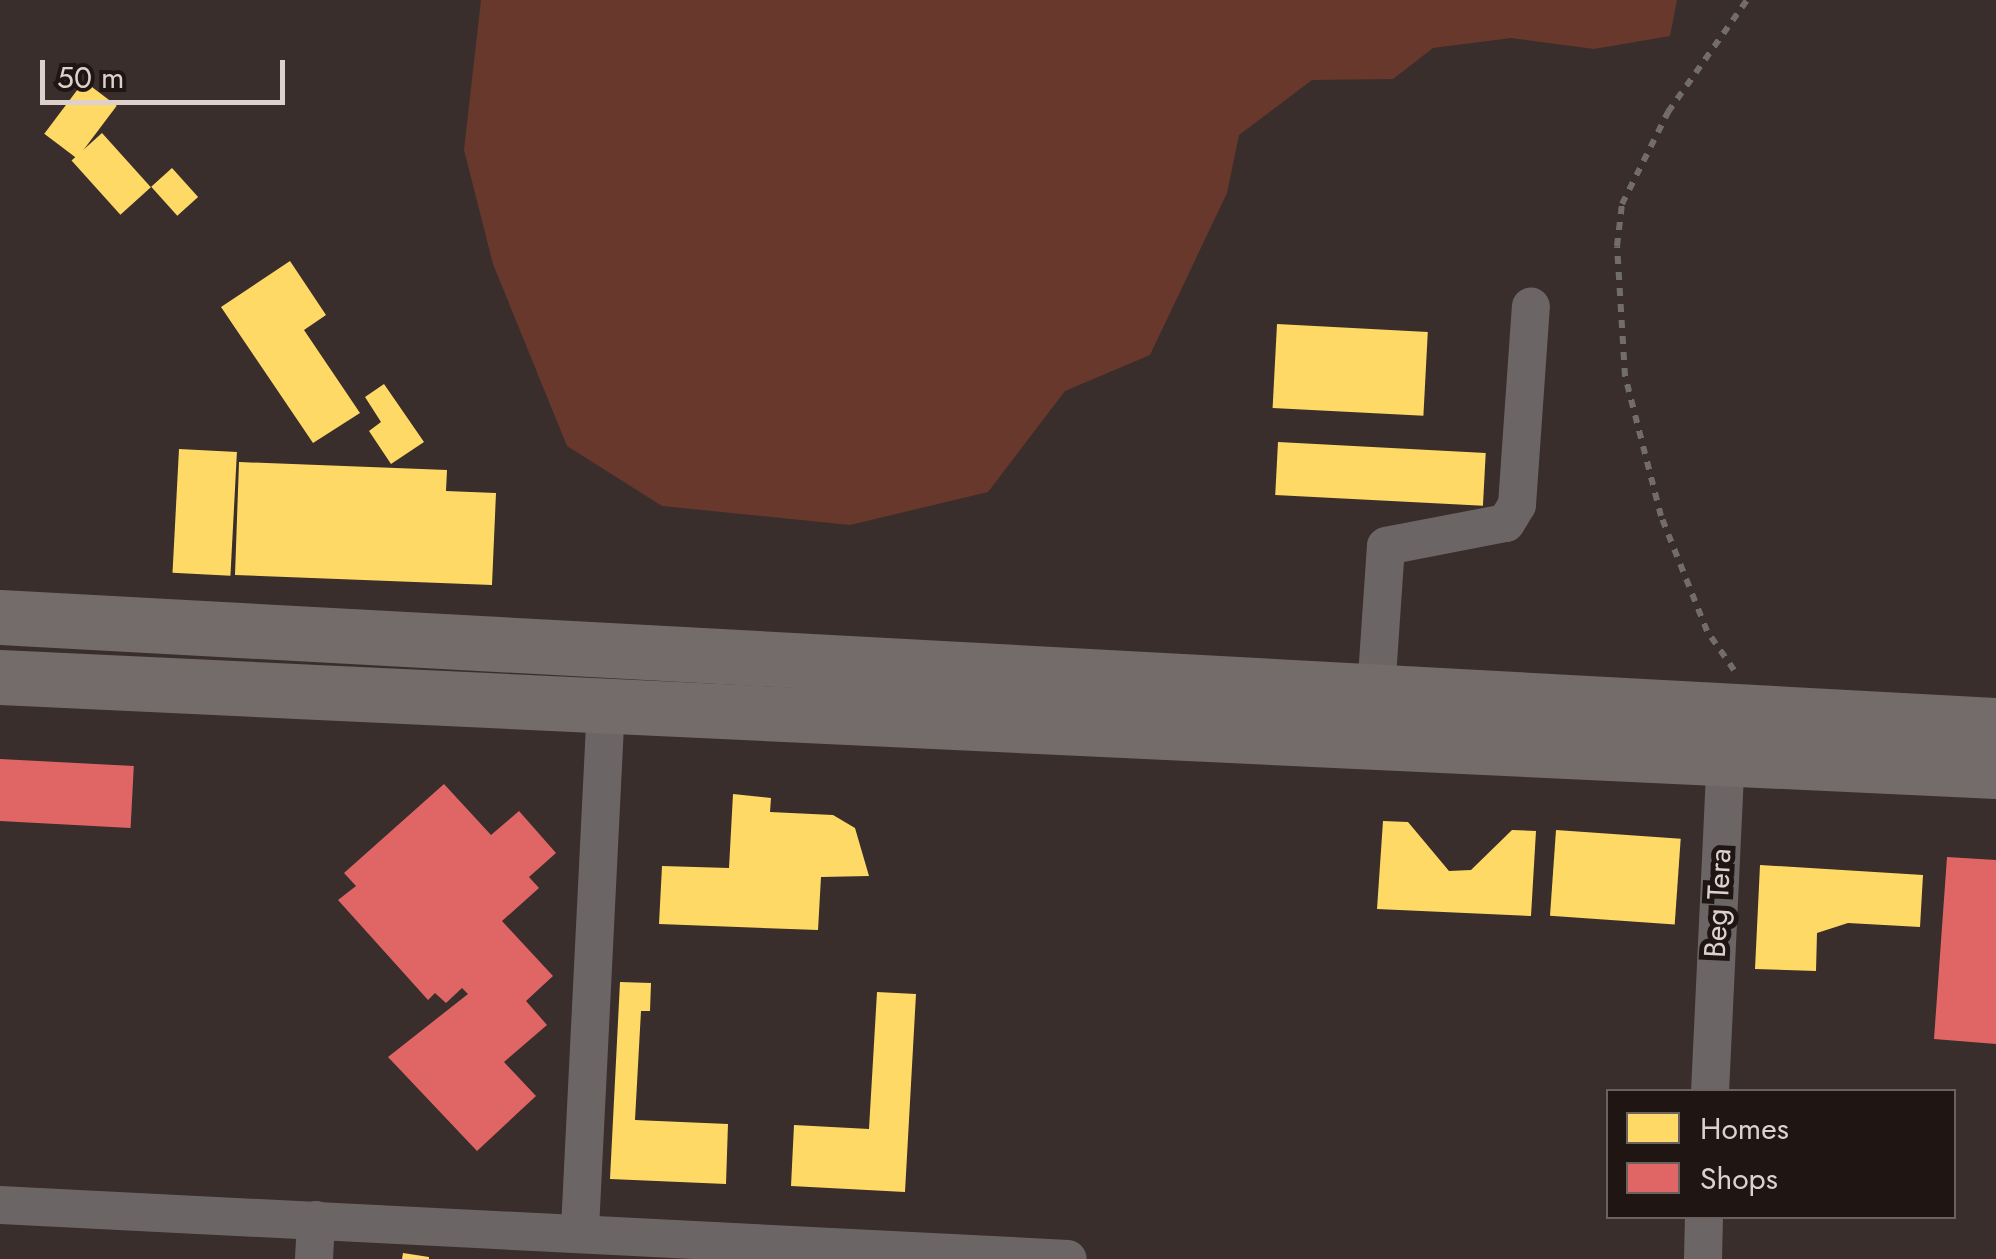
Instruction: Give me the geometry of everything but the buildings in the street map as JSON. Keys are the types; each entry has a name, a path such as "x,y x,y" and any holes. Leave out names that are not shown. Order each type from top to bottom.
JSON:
{"highway":[{"path":"0,618 557,645 1730,716 1996,771"},
{"path":"557,645 581,703"},
{"path":"746,712 750,656"},
{"path":"0,678 746,712 1730,716 1996,725"}],"street":[{"path":"1376,692 1386,546 1469,534 1506,523 1518,505 1530,306"},
{"path":"580,1229 581,703"},
{"name":"Beg Tera","path":"1710,1089 1730,716"},
{"path":"0,1205 580,1229 1068,1259"},
{"path":"1702,1259 1704,1219"},
{"path":"314,1259 316,1220"}],"path":[{"path":"1730,716 1708,632 1660,516 1625,376 1617,246 1622,204 1668,112 1747,0"}],"shaded area":[{"path":"481,0 1677,0 1670,36 1594,49 1511,38 1433,48 1393,79 1312,80 1239,135 1227,193 1150,355 1065,391 988,492 850,525 662,506 567,446 493,264 464,150"}]}
